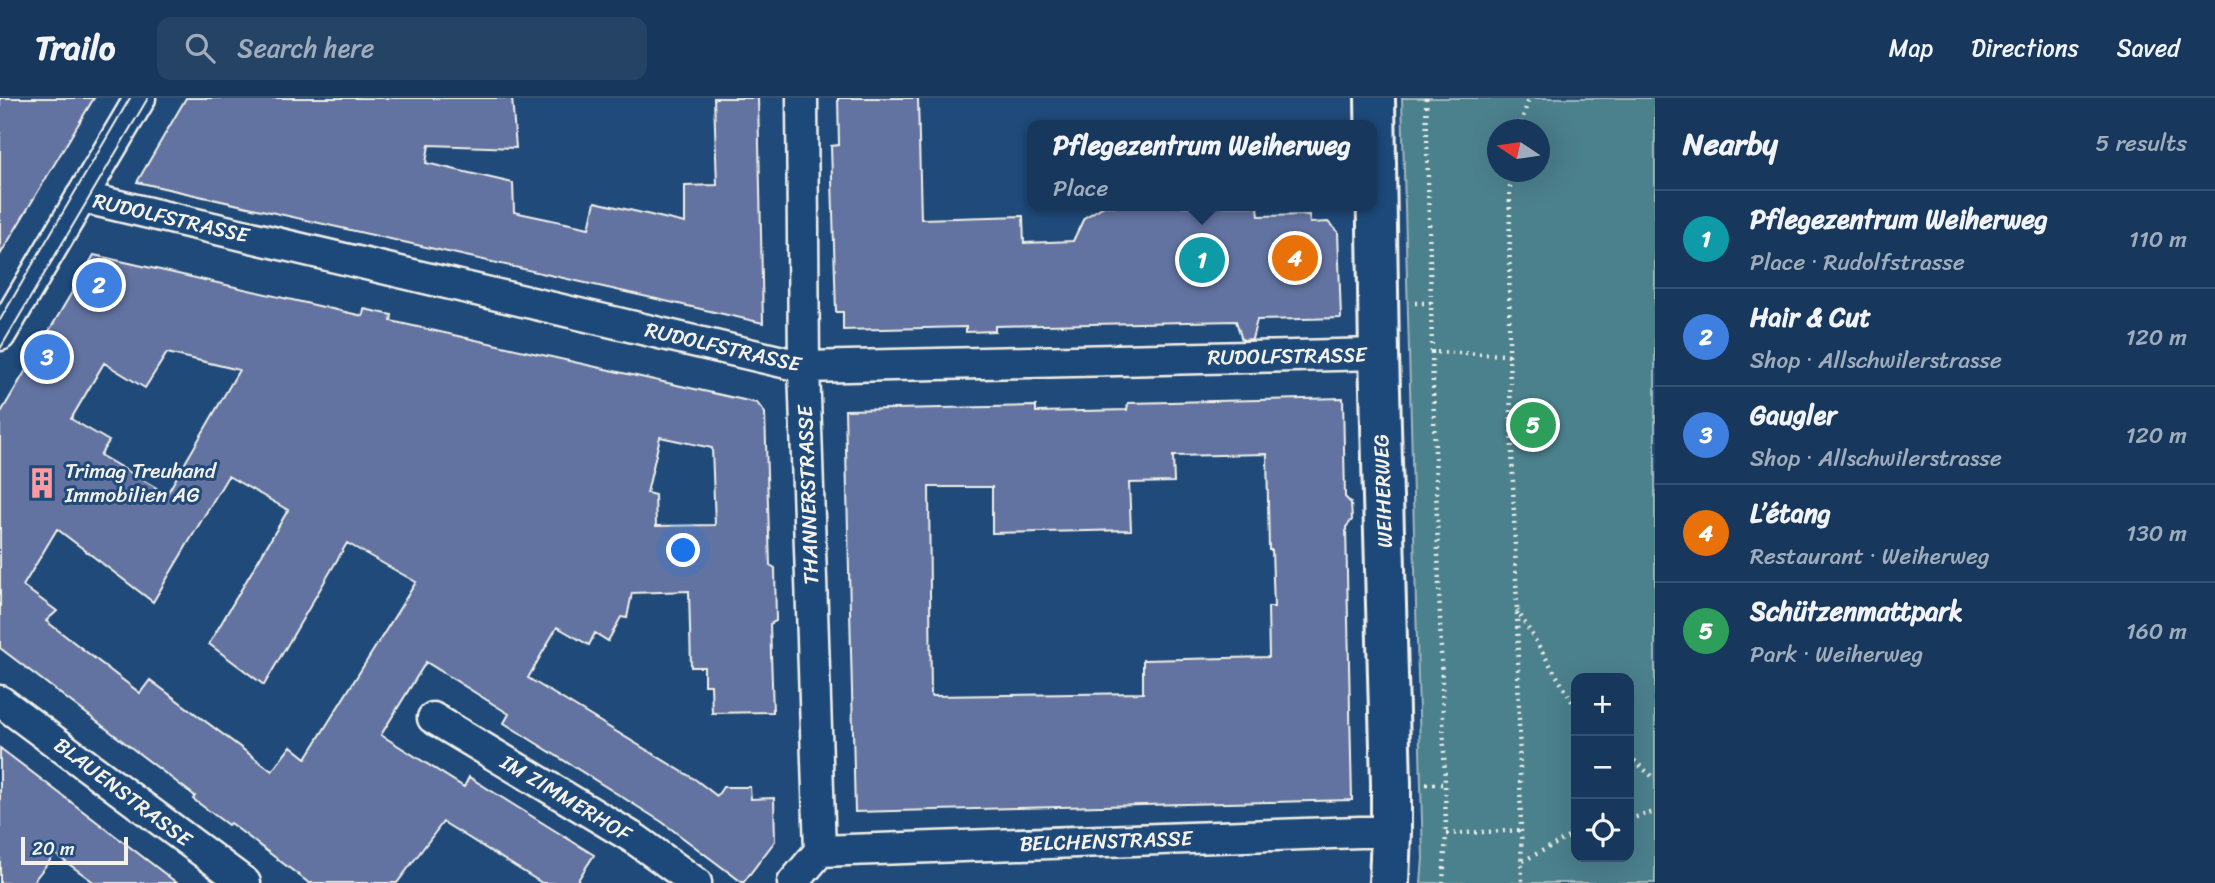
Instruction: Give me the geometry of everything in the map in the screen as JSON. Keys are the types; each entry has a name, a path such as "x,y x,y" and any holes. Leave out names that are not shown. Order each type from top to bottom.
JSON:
{"street":[{"path":"0,335 140,98"},
{"name":"THANNERSTRASSE","path":"802,98 804,367 820,851"},
{"name":"WEIHERWEG","path":"1375,98 1376,120"},
{"name":"WEIHERWEG","path":"1377,180 1391,783 1389,883"},
{"name":"RUDOLFSTRASSE","path":"81,197 804,367 1379,354"},
{"name":"BLAUENSTRASSE","path":"0,701 245,883"},
{"name":"IM ZIMMERHOF","path":"433,718 635,839 696,883"},
{"name":"BELCHENSTRASSE","path":"820,851 1391,832"},
{"path":"793,883 820,851"}],"path":[{"path":"1426,98 1445,784 1443,883"},
{"path":"1522,119 1528,98"},
{"path":"1510,182 1509,355 1522,883"},
{"path":"1380,303 1431,303"},
{"path":"1432,352 1509,355"},
{"path":"1517,610 1571,700"},
{"path":"1634,760 1655,779"},
{"path":"1391,783 1445,784"},
{"path":"1634,818 1655,812"},
{"path":"1446,834 1522,830"},
{"path":"1523,861 1571,836"}],"green space":[{"path":"1402,98 1655,98 1655,883 1421,883 1423,858"}],"building":[{"path":"0,98 94,98 0,255"},
{"path":"186,98 512,98 516,148 429,145 426,163 513,183 514,212 589,228 595,202 685,223 685,186 717,185 714,98 758,98 763,323 137,182"},
{"path":"838,98 918,98 921,219 1023,216 1024,243 1073,241 1084,218 1096,211 1258,211 1259,216 1309,215 1310,223 1328,222 1338,232 1341,318 1257,320 1252,339 1242,340 1236,321 995,326 995,331 966,332 966,327 843,330 843,312 836,312 831,146 839,145"},
{"path":"94,255 363,316 364,309 392,315 391,321 757,403 765,413 770,565 775,568 776,621 770,624 773,712 712,713 711,685 704,685 704,667 691,667 689,591 632,593 627,618 621,617 608,641 595,633 589,645 557,627 528,678 696,780 717,796 723,787 750,787 751,799 774,798 775,841 743,883 662,822 504,723 509,714 426,662 381,735 464,787 469,777 594,855 576,883 542,883 443,822 397,883 309,883 230,823 228,825 193,799 195,796 0,648 0,414","holes":["167,353 239,370 167,494 100,455 109,441 71,419 104,363 145,388","660,437 712,448 715,525 656,526 655,495 647,493","228,476 288,510 209,644 264,685 347,543 416,582 306,758 291,746 272,771 150,680 140,693 46,621 57,611 23,586 57,529 153,602"]},
{"path":"1343,398 1345,497 1351,503 1352,520 1346,527 1352,800 855,812 845,410 1036,406 1036,412 1127,410 1128,403","holes":["1267,454 1269,550 1272,550 1274,607 1268,607 1269,657 1143,660 1143,693 931,696 929,487 992,487 992,533 1131,530 1129,483 1174,482 1173,456"]},
{"path":"0,748 177,883 95,883 55,854 32,883 0,883"}],"tram line":[{"path":"0,320 130,98"},
{"path":"0,349 148,98"}],"place":[{"name":"L’étang","path":"1295,258"},
{"name":"Pflegezentrum Weiherweg","path":"1202,260"},
{"name":"Hair & Cut","path":"99,285"},
{"name":"Gaugler","path":"47,357"},
{"name":"Schützenmattpark","path":"1533,425"},
{"name":"Trimag Treuhand Immobilien AG","path":"42,483"}]}
